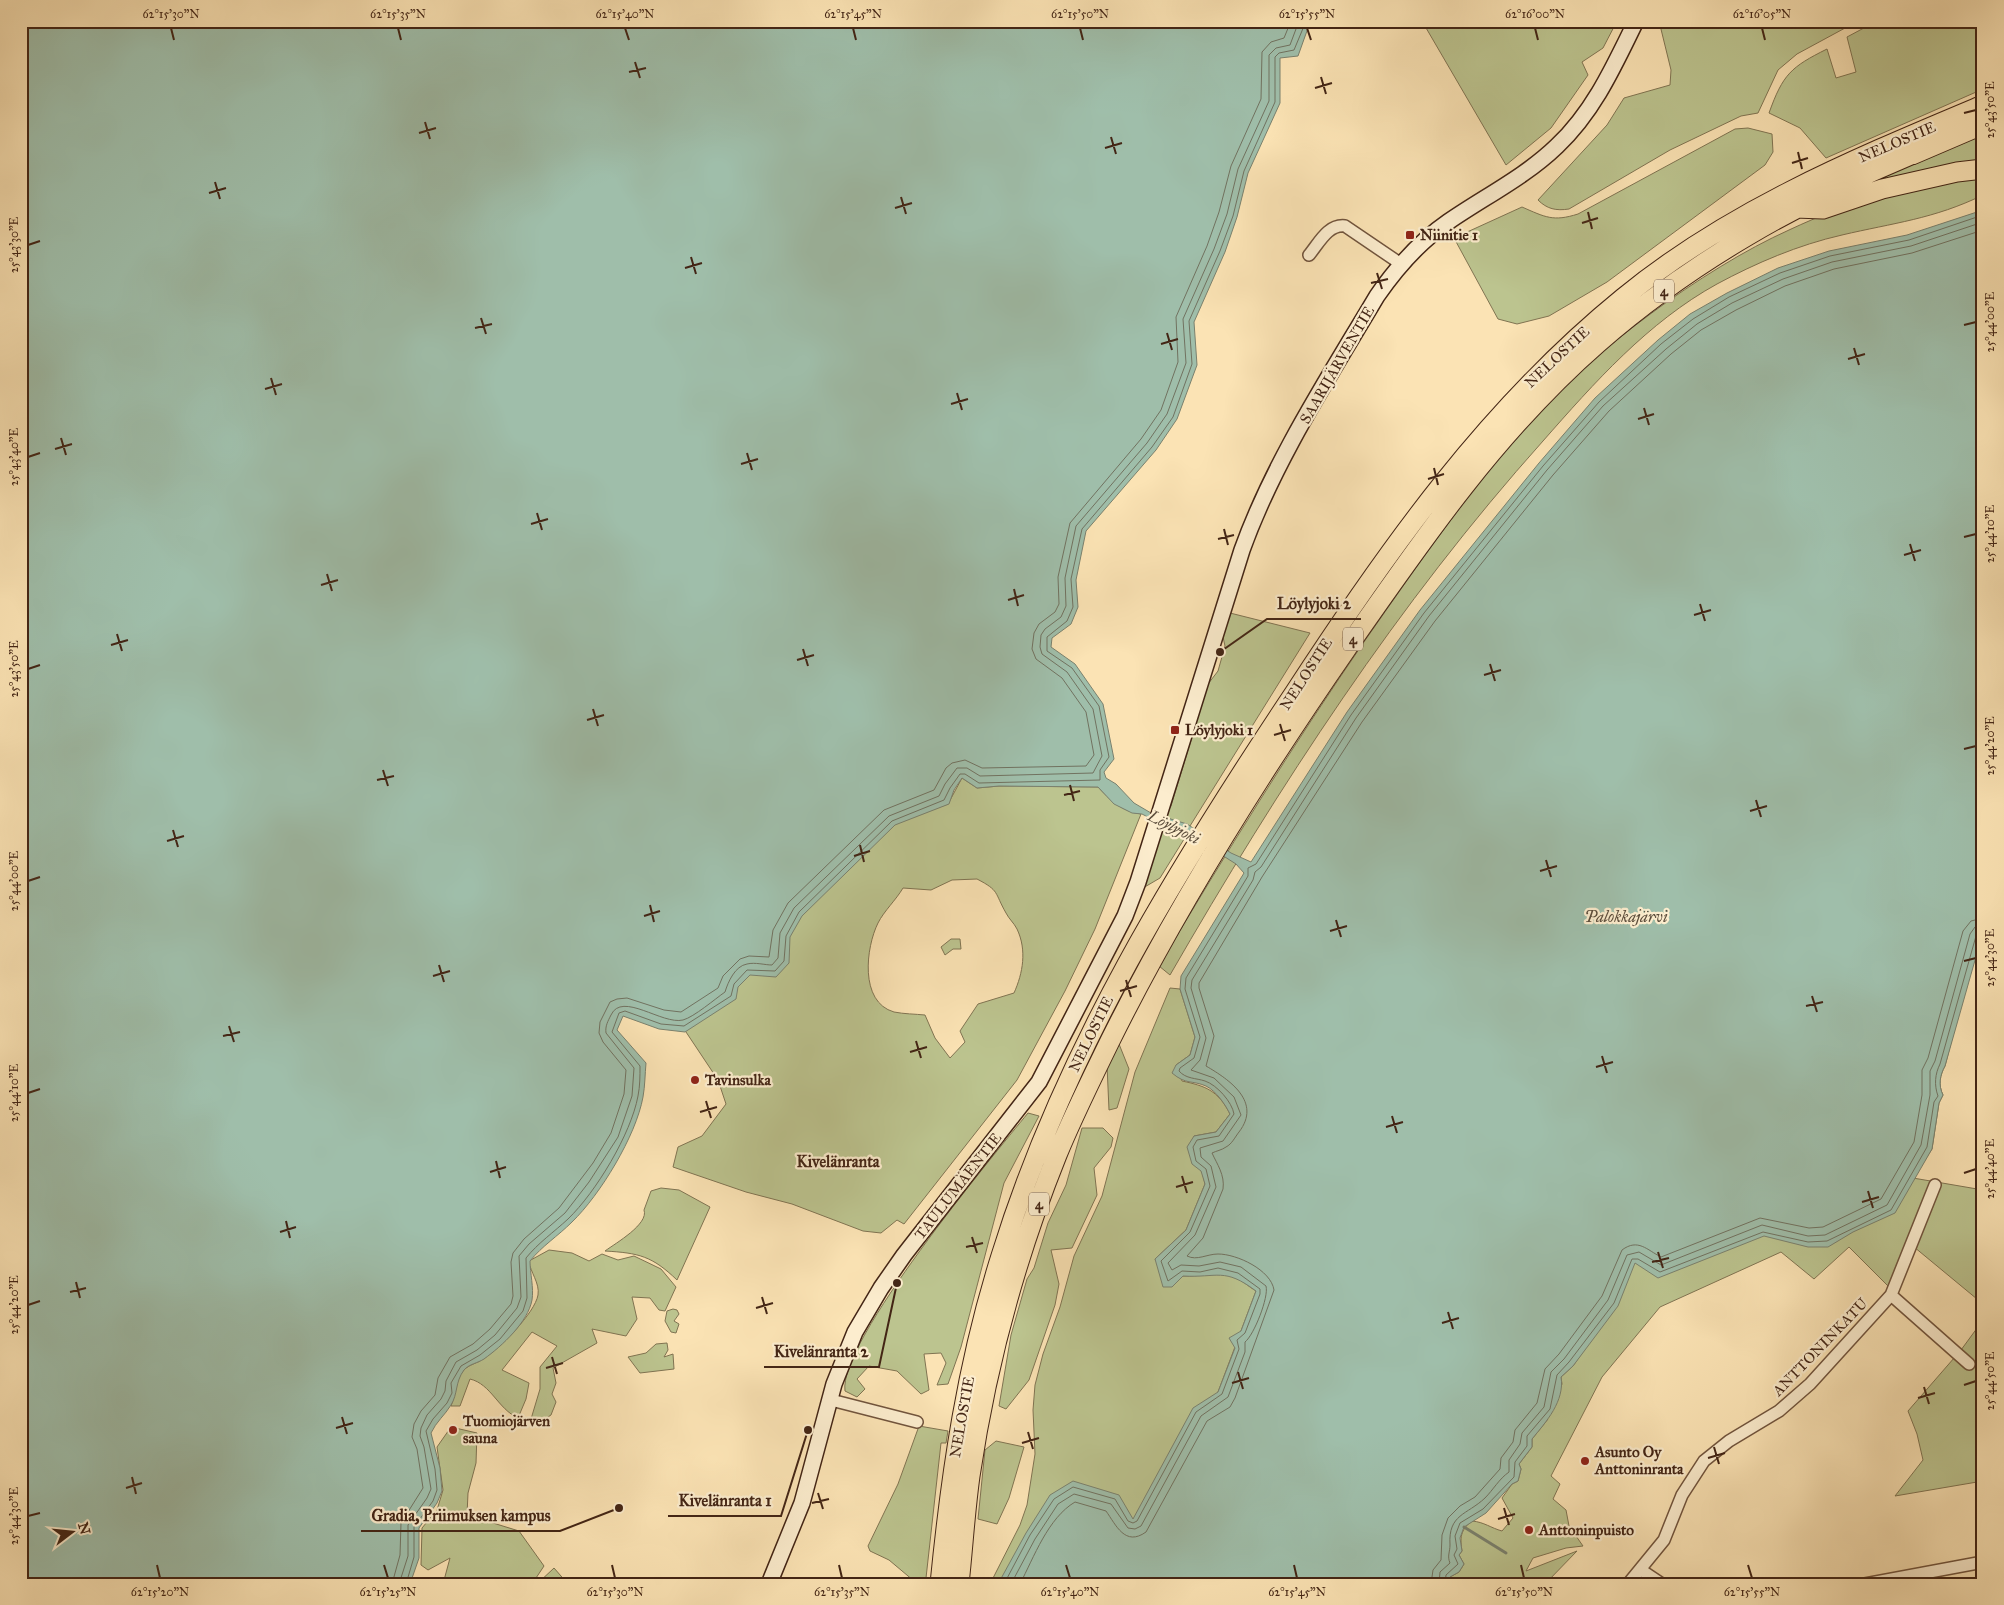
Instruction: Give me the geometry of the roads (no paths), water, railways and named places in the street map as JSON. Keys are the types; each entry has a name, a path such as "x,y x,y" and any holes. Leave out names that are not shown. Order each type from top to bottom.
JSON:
{"highway":[{"name":"NELOSTIE","path":"940,1584 957,1440 968,1382 1001,1254 1032,1166 1109,995 1195,846 1339,625 1410,526 1482,435 1562,351 1652,276 1736,220 1826,172 1983,104"},
{"name":"NELOSTIE","path":"959,1584 971,1474 988,1384 1033,1220 1058,1154 1108,1046 1164,938 1221,840 1304,710 1374,610 1469,480 1546,391 1597,344 1668,288 1724,249 1794,208 1983,124"},
{"path":"1794,208 1823,209 1882,189 1957,172 1983,170"}],"main road":[{"name":"SAARIJÄRVENTIE","path":"1164,799 1224,603 1251,524 1284,458 1377,296 1415,249 1446,223 1533,166 1568,135 1592,107 1636,21"},
{"name":"TAULUMÄENTIE","path":"769,1584 802,1504 844,1356 855,1332 881,1288 1039,1082 1125,916 1164,799"}],"street":[{"path":"1309,255 1332,227 1338,225 1345,226 1401,264"},
{"path":"1935,1185 1891,1295 1969,1364"},
{"name":"ANTTONINKATU","path":"1628,1584 1664,1540 1682,1495 1704,1461 1729,1441 1779,1411 1791,1401 1810,1384 1891,1295"},
{"path":"831,1400 916,1422"},
{"path":"1865,1584 1983,1562"},
{"path":"1641,1570 1662,1584"}],"water":[{"path":"21,21 1322,21 1308,28 1298,56 1280,58 1280,103 1248,173 1237,217 1225,252 1194,322 1197,365 1177,419 1156,450 1086,531 1076,580 1078,607 1071,624 1052,638 1051,647 1075,664 1103,704 1114,759 1104,772 1106,778 1116,784 1134,803 1151,813 1187,824 1231,853 1251,862 1347,712 1420,610 1539,463 1595,398 1658,340 1690,314 1778,268 1829,251 1907,235 1983,210 1983,932 1941,1076 1940,1088 1943,1095 1939,1103 1932,1149 1895,1213 1853,1232 1828,1247 1808,1247 1764,1236 1658,1278 1635,1263 1618,1306 1573,1366 1561,1377 1560,1394 1557,1403 1532,1439 1532,1447 1519,1464 1521,1469 1518,1481 1512,1484 1486,1513 1464,1527 1460,1538 1462,1551 1459,1555 1464,1564 1459,1572 1450,1577 1450,1584 998,1584 1026,1533 1050,1495 1073,1481 1119,1495 1133,1519 1193,1408 1218,1392 1235,1348 1229,1338 1241,1331 1256,1291 1236,1279 1221,1275 1183,1276 1172,1287 1163,1287 1155,1259 1186,1230 1205,1184 1201,1171 1192,1164 1187,1147 1194,1136 1216,1132 1230,1114 1220,1098 1210,1088 1185,1081 1172,1073 1176,1065 1190,1055 1195,1037 1180,989 1181,976 1244,873 1236,864 1206,845 1189,836 1175,835 1161,824 1142,814 1132,813 1114,804 1098,787 999,786 977,788 962,778 954,790 949,804 895,825 802,916 790,937 789,963 776,977 750,975 738,987 736,999 685,1032 659,1029 623,1016 617,1030 646,1063 643,1097 633,1129 625,1147 594,1197 572,1222 530,1261 532,1300 530,1308 520,1325 499,1347 484,1359 468,1366 464,1370 449,1409 435,1425 431,1433 440,1468 442,1491 437,1503 419,1528 419,1558 410,1584 21,1584"}],"waterway":[{"path":"1464,1527 1506,1553"}],"place":[{"name":"Niinitie 1","path":"1410,235"},
{"name":"Löylyjoki 2","path":"1220,652"},
{"name":"Löylyjoki 1","path":"1175,730"},
{"name":"Tavinsulka","path":"695,1080"},
{"name":"Kivelänranta 2","path":"897,1283"},
{"name":"Tuomiojärven sauna","path":"453,1430"},
{"name":"Kivelänranta 1","path":"808,1430"},
{"name":"Asunto Oy Anttoninranta","path":"1585,1461"},
{"name":"Gradia, Priimuksen kampus","path":"619,1508"},
{"name":"Anttoninpuisto","path":"1529,1530"}],"district":[{"name":"Kivelänranta","path":"838,1161"}],"water label":[{"name":"Löylyjoki","path":"1174,827"},
{"name":"Palokkajärvi","path":"1626,916"}]}
